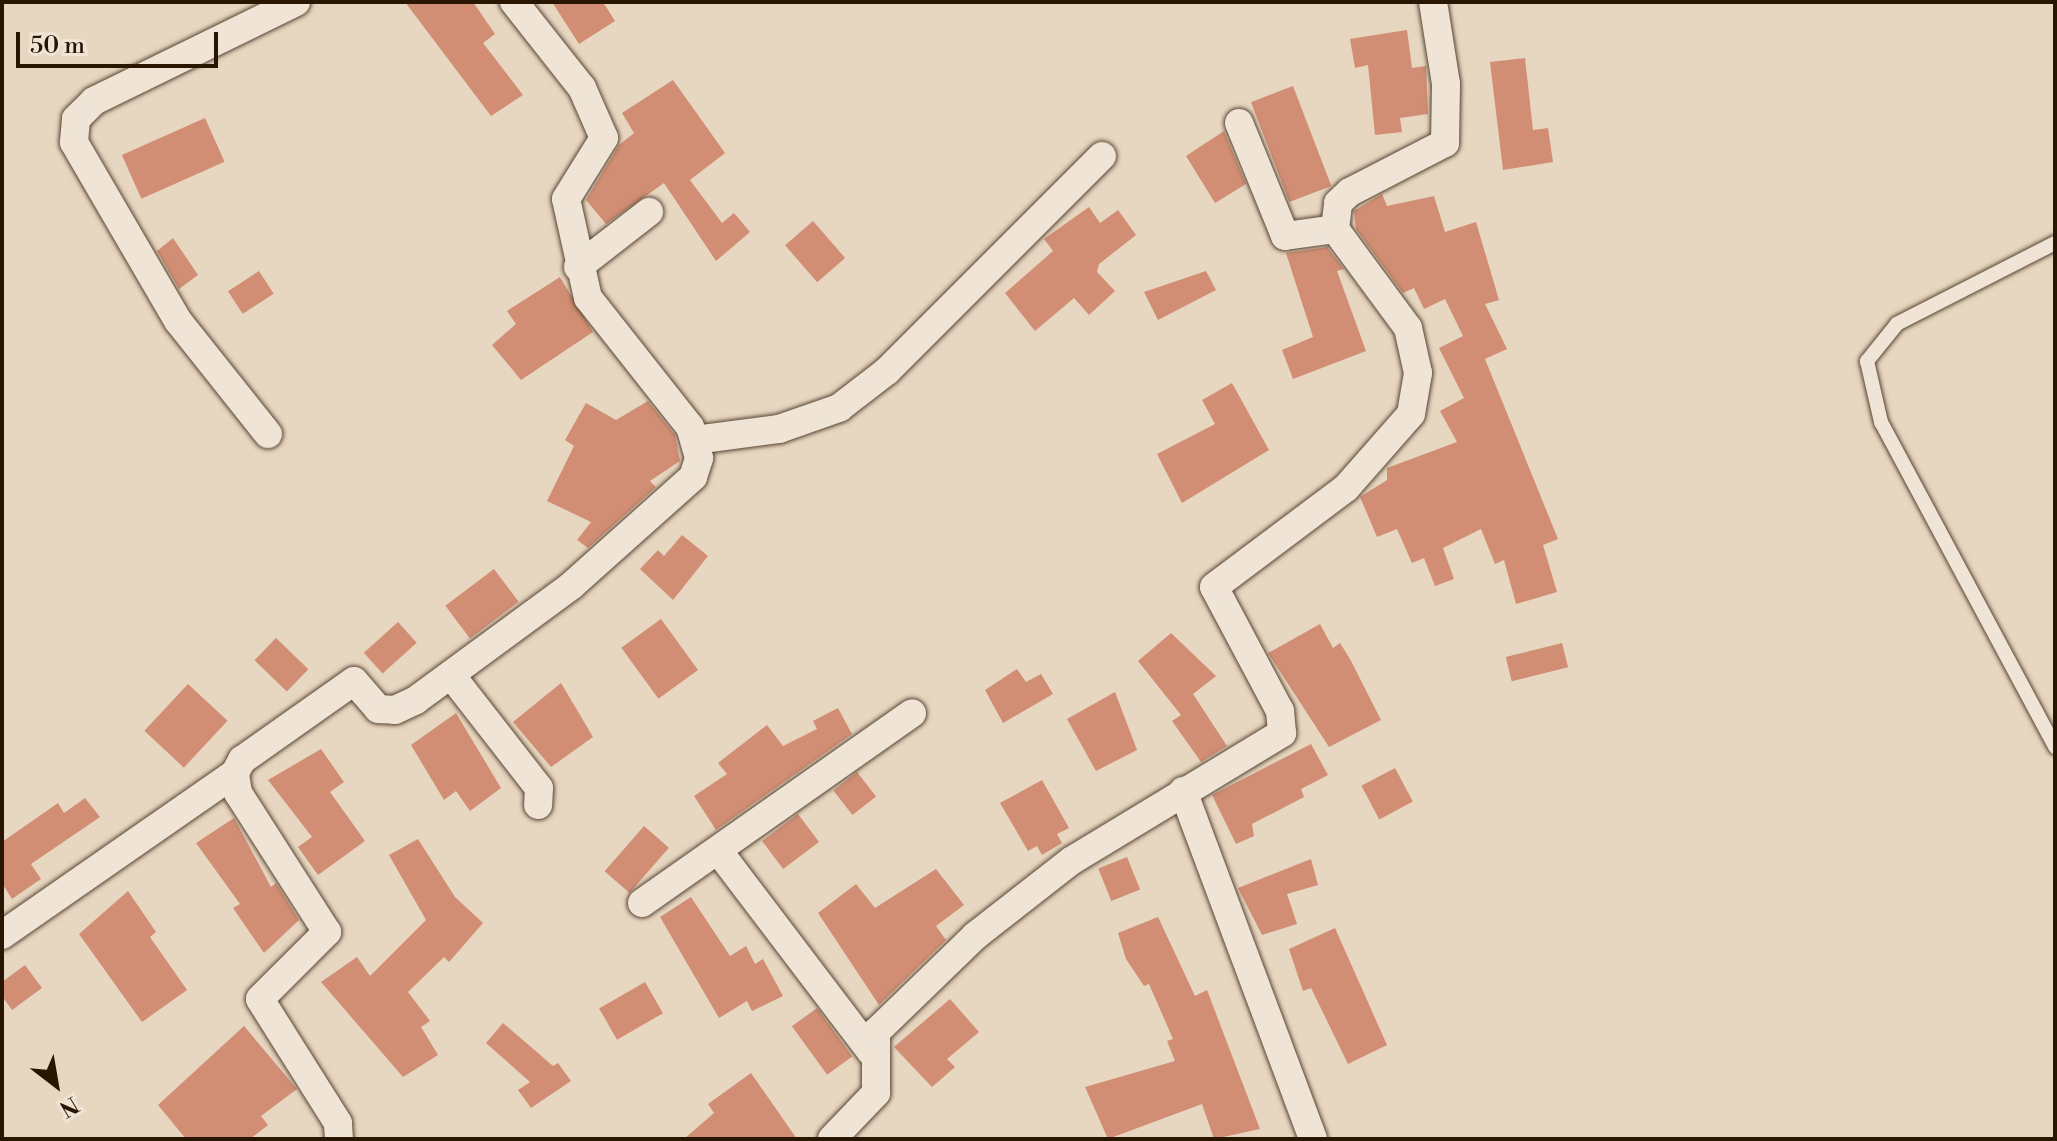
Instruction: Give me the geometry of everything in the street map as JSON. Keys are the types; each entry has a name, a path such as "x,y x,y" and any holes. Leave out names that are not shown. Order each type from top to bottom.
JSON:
{"street":[{"path":"268,434 178,321 74,142 76,119 94,101 296,2"},
{"path":"2,935 235,773 242,760 354,681 378,709 395,710 451,675 571,586 693,477 699,458 695,440 588,298 578,267 566,199 604,138 582,88 514,2"},
{"path":"832,1139 876,1093 871,1052 876,1032 975,936 1071,861 1282,733 1285,725 1216,593 1216,581 1346,488 1411,414 1418,373 1408,328 1335,229 1338,203 1350,192 1445,143 1446,84 1433,2"},
{"path":"1239,123 1285,236 1335,229"},
{"path":"695,440 779,429 839,408 887,371 1102,156"},
{"path":"578,267 649,212"},
{"path":"451,675 539,788 538,805"},
{"path":"642,903 720,853 912,713"},
{"path":"235,773 238,793 324,923 324,942 270,982 260,999 338,1123 339,1139"},
{"path":"1183,791 1313,1139"},
{"path":"720,853 871,1052"}],"lane":[{"path":"2055,243 1897,324 1867,361 1881,422 2055,747"}],"building":[{"path":"405,2 473,2 495,34 483,43 523,95 491,116"},
{"path":"552,2 603,2 615,21 579,44"},
{"path":"1407,30 1412,68 1426,66 1428,114 1400,118 1402,132 1375,135 1368,65 1355,68 1350,39"},
{"path":"1525,58 1533,130 1548,128 1553,162 1503,170 1490,62"},
{"path":"673,80 725,153 690,180 722,223 734,213 750,232 716,261 664,183 606,224 586,200 619,145 634,133 622,113"},
{"path":"1293,86 1331,186 1289,202 1251,102"},
{"path":"205,118 225,162 141,199 122,155"},
{"path":"1224,131 1246,184 1215,203 1186,156"},
{"path":"1382,194 1387,206 1434,196 1445,232 1476,222 1499,300 1485,304 1507,349 1485,359 1558,539 1543,545 1557,592 1516,604 1504,560 1495,564 1481,529 1443,548 1454,579 1435,586 1424,558 1412,563 1397,529 1377,537 1360,497 1387,480 1387,468 1457,442 1440,411 1464,398 1439,348 1463,336 1445,299 1424,309 1414,288 1403,293 1356,229 1354,211"},
{"path":"1089,207 1100,223 1118,210 1136,235 1099,264 1097,272 1115,291 1089,315 1074,298 1035,331 1005,293 1053,251 1044,239"},
{"path":"813,221 845,258 817,282 785,245"},
{"path":"173,238 198,275 179,289 157,251"},
{"path":"1327,247 1344,269 1337,271 1366,351 1293,379 1282,350 1313,337 1286,253"},
{"path":"259,271 274,294 243,314 228,291"},
{"path":"1206,271 1216,290 1158,320 1144,292"},
{"path":"560,277 593,332 521,380 492,345 516,324 507,311"},
{"path":"1232,383 1269,450 1182,503 1157,454 1215,424 1202,400"},
{"path":"648,401 675,435 680,461 650,481 656,487 588,548 577,540 591,522 547,501 574,446 565,440 586,403 616,420"},
{"path":"682,535 708,556 673,600 640,569 658,550 664,556"},
{"path":"494,569 519,602 470,638 445,606"},
{"path":"661,619 698,670 658,699 621,648"},
{"path":"398,622 417,643 383,674 364,653"},
{"path":"1320,624 1333,648 1340,643 1381,720 1329,747 1268,653"},
{"path":"1171,633 1216,676 1193,694 1227,746 1201,762 1172,721 1181,715 1138,661"},
{"path":"276,638 308,669 287,692 254,660"},
{"path":"1562,643 1568,667 1512,681 1506,657"},
{"path":"1017,669 1026,682 1041,674 1053,694 1003,723 985,690"},
{"path":"561,683 593,737 551,767 513,722"},
{"path":"188,684 227,721 184,768 144,731"},
{"path":"1115,692 1137,750 1096,771 1067,719"},
{"path":"838,708 852,734 716,830 694,796 727,774 718,763 767,725 783,746 817,729 813,721"},
{"path":"456,713 501,788 470,811 456,791 444,800 411,745"},
{"path":"1311,744 1328,775 1301,789 1304,797 1252,824 1254,836 1236,844 1212,795"},
{"path":"321,749 344,782 330,792 365,841 318,875 298,847 312,837 268,780"},
{"path":"1395,768 1413,802 1379,819 1361,786"},
{"path":"857,772 876,796 852,815 833,790"},
{"path":"1042,780 1069,828 1057,834 1062,843 1042,855 1037,846 1028,851 1000,803"},
{"path":"85,798 100,817 31,864 41,879 12,899 2,883 2,842 58,803 64,813"},
{"path":"798,814 819,842 783,869 762,841"},
{"path":"234,818 271,887 276,883 299,920 264,953 233,908 240,904 196,843"},
{"path":"644,826 669,848 630,893 605,871"},
{"path":"418,839 455,897 483,923 449,962 444,957 408,992 430,1021 421,1027 438,1055 403,1077 321,982 357,957 370,976 426,920 389,855"},
{"path":"1127,857 1140,889 1111,901 1098,869"},
{"path":"1311,859 1318,885 1287,894 1297,924 1262,935 1238,888"},
{"path":"936,869 964,905 936,926 946,940 879,1005 818,913 856,884 875,908"},
{"path":"128,891 156,932 150,937 187,990 142,1022 79,934"},
{"path":"691,897 730,956 746,946 755,964 763,959 783,996 752,1011 747,1001 719,1018 660,917"},
{"path":"1158,917 1195,996 1207,990 1260,1129 1214,1139 1202,1104 1108,1139 1085,1087 1175,1061 1167,1041 1173,1039 1149,984 1144,986 1126,959 1118,933"},
{"path":"1335,928 1387,1045 1348,1064 1311,988 1303,991 1289,949"},
{"path":"25,965 42,988 12,1010 2,996 2,982"},
{"path":"645,982 663,1013 617,1040 599,1009"},
{"path":"950,999 979,1032 947,1059 955,1067 932,1087 894,1047"},
{"path":"817,1008 852,1057 827,1075 792,1026"},
{"path":"503,1023 553,1066 558,1063 571,1081 531,1108 518,1090 530,1082 486,1043"},
{"path":"244,1026 297,1089 261,1116 268,1125 250,1139 186,1139 158,1105"},
{"path":"751,1073 797,1139 684,1139 714,1113 708,1104"}]}
